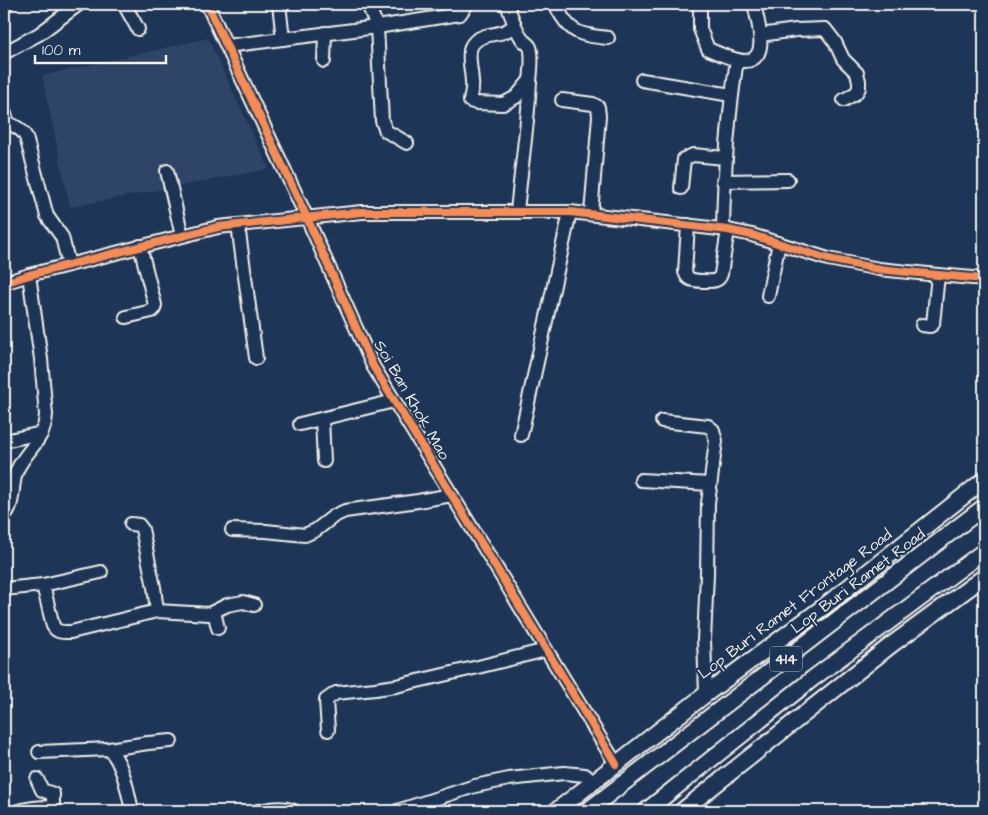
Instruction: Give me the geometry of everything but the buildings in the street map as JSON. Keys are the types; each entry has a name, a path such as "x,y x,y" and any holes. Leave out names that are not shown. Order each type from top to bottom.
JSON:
{"main road":[{"name":"Lop Buri Ramet Frontage Road","path":"556,811 706,694 826,605 984,480"},
{"name":"Lop Buri Ramet Road","path":"587,811 984,507"},
{"path":"826,605 961,525"},
{"path":"891,645 984,551"},
{"name":"414","path":"646,811 812,679 984,551"},
{"path":"682,811 891,645 984,577"}],"street":[{"path":"4,53 38,34 79,4"},
{"path":"124,4 138,29"},
{"name":"Soi Ban Khok Mao","path":"207,4 307,218 373,366 616,764"},
{"path":"280,4 283,39"},
{"path":"368,4 377,27 382,121 386,131 407,143"},
{"path":"227,46 377,27 460,14 467,4"},
{"path":"508,4 514,25 522,40 530,48 531,67 527,128 517,212"},
{"path":"556,4 567,24 575,31 585,36 608,38"},
{"path":"700,4 700,29 708,49 737,60 746,61 754,59 759,52 760,36 754,4"},
{"path":"514,25 509,30 474,41 470,52 472,84 470,101 503,104 516,97 530,80"},
{"path":"760,36 796,30 825,29 835,42 843,59 856,73 859,80 859,88 856,93 844,100"},
{"path":"324,61 325,33"},
{"path":"688,225 685,272 687,276 690,279 696,280 715,280 719,278 725,229 725,158 731,95 737,60"},
{"path":"642,80 731,95"},
{"path":"562,100 593,104 598,108 599,116 591,214"},
{"path":"4,111 8,123 23,132 26,137 47,216 62,237 69,264"},
{"path":"681,188 684,159 693,155 725,158"},
{"path":"167,171 182,236"},
{"path":"724,181 788,180"},
{"path":"4,283 69,264 218,227 362,212 570,212 591,214 725,229 752,234 828,259 879,269 984,279"},
{"path":"521,435 570,212"},
{"path":"238,225 256,358"},
{"path":"768,296 779,243"},
{"path":"126,317 152,312 155,305 140,246"},
{"path":"4,515 10,507 17,468 42,433 46,414 41,359 29,275"},
{"path":"922,326 933,324 938,275"},
{"path":"300,424 394,401"},
{"path":"322,419 324,461"},
{"path":"662,421 708,426 714,430 716,442 708,503 704,640 706,694"},
{"path":"4,441 42,433"},
{"path":"641,480 710,484"},
{"path":"232,530 305,535 316,530 345,510 452,495"},
{"path":"131,524 138,525 142,529 157,611"},
{"path":"4,589 43,585 101,572"},
{"path":"43,585 53,626 55,630 60,632 71,632 157,611 209,614 227,605 243,602 254,605"},
{"path":"214,612 218,628"},
{"path":"328,730 326,700 336,693 375,690 396,686 478,668 546,650"},
{"path":"39,752 171,742"},
{"path":"109,748 115,754 120,766 132,811"},
{"path":"397,811 475,786 509,779 564,774 585,775 593,782"},
{"path":"18,811 46,807 54,810 53,794 42,790 37,779"},
{"path":"258,811 274,808 294,811"}],"shaded area":[{"path":"208,38 269,169 70,207 42,76"}],"cycle path":[{"path":"207,4 307,218 373,366 616,764"},
{"path":"4,283 218,227 362,212 570,212 728,230 752,235 828,259 879,269 984,279"}]}
